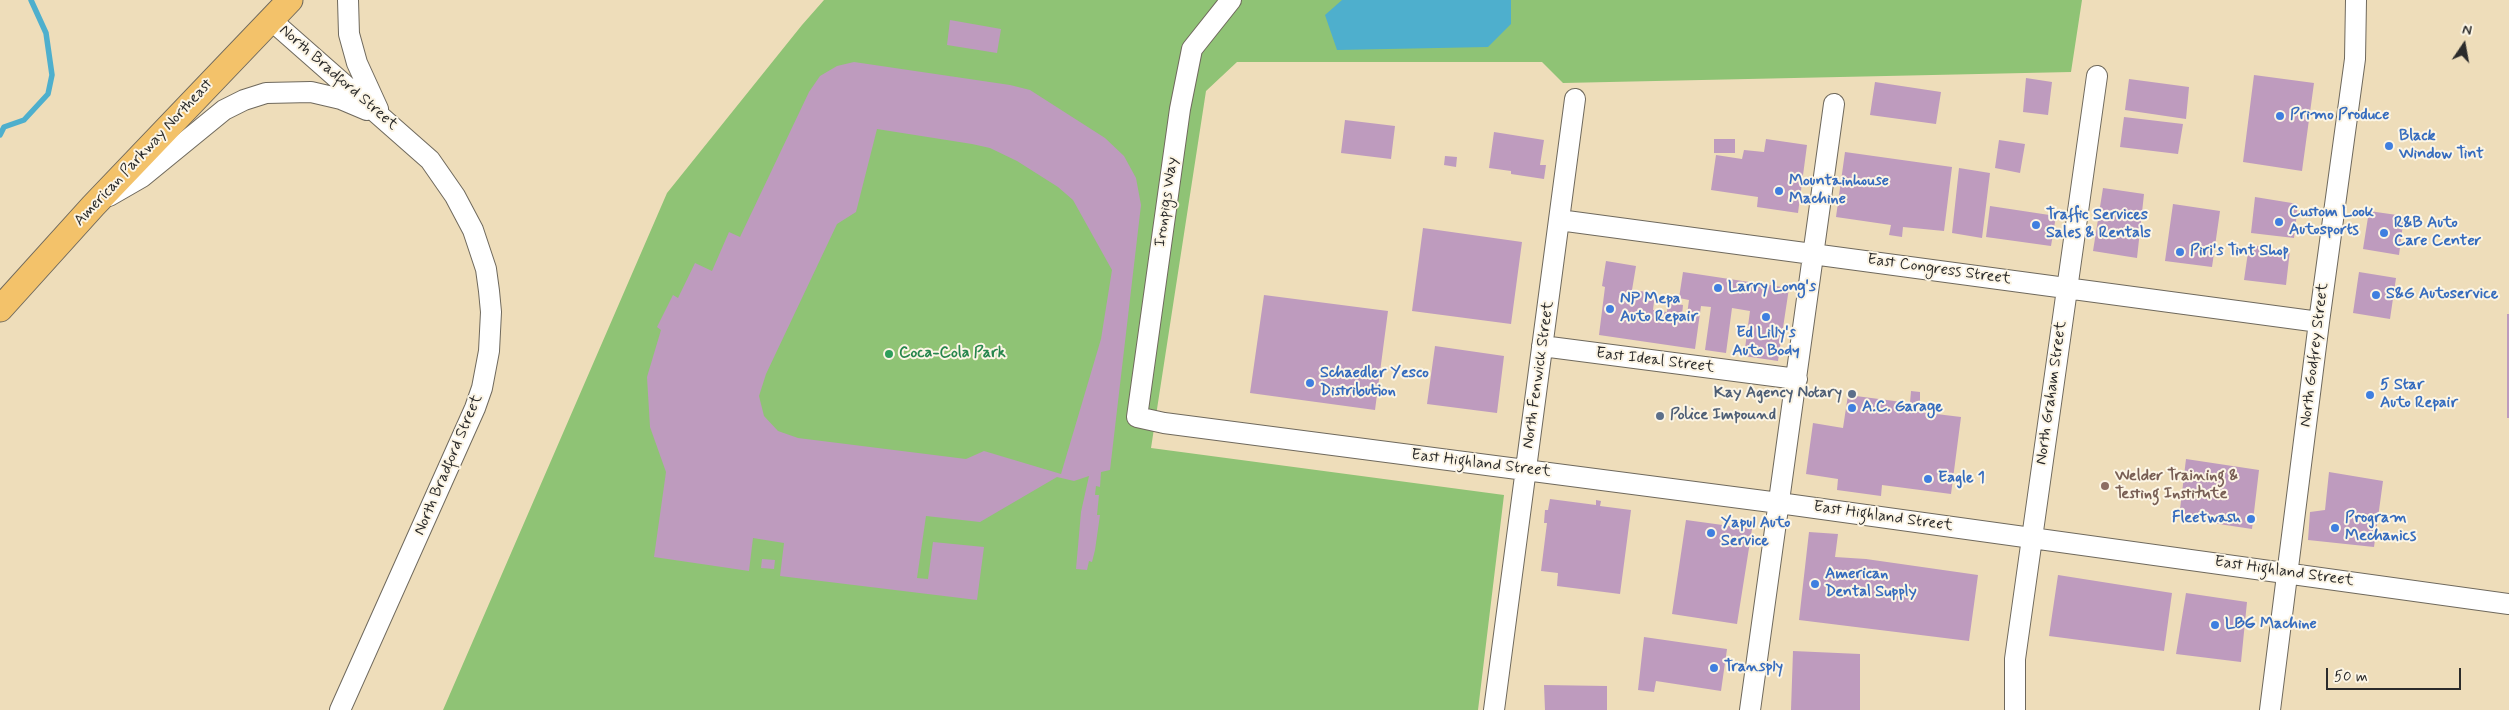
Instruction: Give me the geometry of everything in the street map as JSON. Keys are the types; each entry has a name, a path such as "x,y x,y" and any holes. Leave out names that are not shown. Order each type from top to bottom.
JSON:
{"main road":[{"name":"American Parkway Northeast","path":"0,309 93,206 290,0"}],"street":[{"path":"348,0 349,34 357,63 381,115"},
{"name":"Ironpigs Way","path":"1137,417 1180,109 1192,49 1231,0"},
{"name":"North Godfrey Street","path":"2270,710 2318,322 2355,59 2356,0"},
{"name":"North Bradford Street","path":"272,20 430,160 464,212 486,269 491,312 486,368 476,408 340,710"},
{"name":"North Graham Street","path":"2015,710 2015,659 2096,76"},
{"path":"93,206 142,177 224,110 266,93 311,92 341,99 381,115"},
{"name":"North Fenwick Street","path":"1494,710 1575,99"},
{"path":"1750,710 1834,104"},
{"name":"East Congress Street","path":"1559,220 2318,322"},
{"name":"East Ideal Street","path":"1542,346 1797,379"},
{"name":"East Highland Street","path":"1137,417 1164,423 1779,503 2509,604"}],"green space":[{"name":"Coca-Cola Park","path":"824,0 2082,0 2071,72 1563,83 1542,62 1237,62 1206,91 1151,448 1504,495 1478,710 443,710 667,193"}],"water":[{"path":"1342,0 1511,0 1511,24 1488,47 1337,50 1325,15"}],"building":[{"path":"950,20 1001,29 997,53 947,45"},
{"path":"854,62 1010,85 1030,90 1105,138 1124,156 1136,178 1141,205 1110,470 1101,472 1100,487 1096,486 1095,495 1099,495 1097,515 1100,515 1095,550 1092,562 1089,561 1087,570 1076,569 1081,512 1089,476 1074,481 1057,477 980,522 926,516 917,578 928,579 933,542 984,547 977,600 780,576 784,543 753,538 749,571 654,557 666,472 650,427 647,377 661,330 657,327 673,295 678,298 695,263 712,271 729,232 740,237 809,92 820,76 837,66","holes":["877,129 990,148 1017,161 1058,187 1073,200 1112,270 1101,339 1061,474 984,451 966,459 798,438 778,431 764,416 759,396 766,374 837,224 856,212"]},
{"path":"2254,75 2314,83 2302,171 2243,162"},
{"path":"2026,78 2052,82 2048,115 2023,112"},
{"path":"2129,79 2189,87 2186,119 2125,110"},
{"path":"1875,82 1941,92 1936,124 1870,115"},
{"path":"2124,117 2183,124 2178,154 2120,147"},
{"path":"1345,120 1395,126 1391,159 1341,153"},
{"path":"1494,132 1544,140 1540,165 1546,165 1544,179 1511,174 1511,171 1489,168"},
{"path":"1714,139 1735,139 1735,153 1714,153"},
{"path":"1766,139 1807,145 1798,213 1757,207 1758,197 1711,190 1716,155 1742,159 1744,150 1764,152"},
{"path":"1999,140 2025,144 2020,173 1995,168"},
{"path":"1845,152 1952,167 1944,231 1903,227 1902,237 1889,235 1891,225 1836,217"},
{"path":"1445,156 1457,157 1456,167 1444,165"},
{"path":"1959,168 1990,173 1982,238 1952,233"},
{"path":"2103,188 2144,194 2137,258 2093,251"},
{"path":"2255,197 2298,204 2294,238 2251,233"},
{"path":"2173,204 2220,211 2212,267 2165,261"},
{"path":"1990,206 2056,216 2051,246 1986,237"},
{"path":"2369,211 2404,216 2399,255 2363,249"},
{"path":"1423,228 1522,242 1511,324 1412,311"},
{"path":"2249,245 2290,250 2286,285 2244,280"},
{"path":"1606,261 1636,266 1632,290 1655,293 1653,310 1667,312 1668,303 1683,305 1682,315 1687,315 1689,300 1679,298 1683,272 1789,288 1778,361 1744,356 1750,311 1732,308 1726,353 1705,350 1711,307 1701,306 1695,349 1599,335 1605,287 1602,286"},
{"path":"2359,272 2396,278 2390,319 2353,313"},
{"path":"1264,295 1388,311 1375,410 1250,393"},
{"path":"2507,314 2509,314 2509,418 2507,418"},
{"path":"1435,346 1504,356 1497,413 1427,404"},
{"path":"1911,391 1920,392 1920,412 1961,417 1951,494 1882,485 1881,496 1837,490 1838,479 1806,474 1813,423 1843,428 1848,395 1910,403"},
{"path":"2186,459 2259,470 2252,529 2179,518"},
{"path":"2329,472 2383,481 2374,547 2308,540 2310,512 2325,510"},
{"path":"1550,499 1596,505 1596,500 1601,501 1600,506 1631,510 1620,594 1557,586 1558,573 1541,571 1547,523 1544,523 1545,510 1548,510"},
{"path":"1686,520 1752,529 1737,624 1672,614"},
{"path":"1809,532 1838,534 1835,557 1866,559 1978,575 1969,641 1799,620"},
{"path":"762,559 775,560 774,569 761,568"},
{"path":"2058,575 2172,593 2164,651 2049,636"},
{"path":"2186,593 2247,602 2241,662 2176,654"},
{"path":"1644,637 1727,649 1721,691 1656,681 1654,692 1638,690"},
{"path":"1793,651 1860,654 1860,710 1791,710"},
{"path":"1544,685 1607,686 1607,710 1545,710"}],"waterway":[{"path":"0,135 4,127 24,120 48,94 52,75 46,33 31,0"}],"place":[{"name":"Primo Produce","path":"2280,116"},
{"name":"Black Window Tint","path":"2389,146"},
{"name":"Mountainhouse Machine","path":"1779,191"},
{"name":"Custom Look Autosports","path":"2279,222"},
{"name":"Traffic Services Sales & Rentals","path":"2036,225"},
{"name":"R&B Auto Care Center","path":"2384,233"},
{"name":"Piri's Tint Shop","path":"2180,252"},
{"name":"Larry Long's","path":"1718,288"},
{"name":"S&G Autoservice","path":"2376,295"},
{"name":"NP Mepa Auto Repair","path":"1610,309"},
{"name":"Ed Lilly's Auto Body","path":"1766,317"},
{"name":"Coca-Cola Park","path":"889,354"},
{"name":"Schaedler Yesco Distribution","path":"1310,383"},
{"name":"Kay Agency Notary","path":"1852,394"},
{"name":"5 Star Auto Repair","path":"2370,395"},
{"name":"A.C. Garage","path":"1852,408"},
{"name":"Police Impound","path":"1660,416"},
{"name":"Eagle 1","path":"1928,479"},
{"name":"Welder Training & Testing Institute","path":"2105,486"},
{"name":"Fleetwash","path":"2251,519"},
{"name":"Program Mechanics","path":"2335,528"},
{"name":"Yapul Auto Service","path":"1711,533"},
{"name":"American Dental Supply","path":"1815,584"},
{"name":"LBG Machine","path":"2215,625"},
{"name":"Transply","path":"1714,668"}]}
